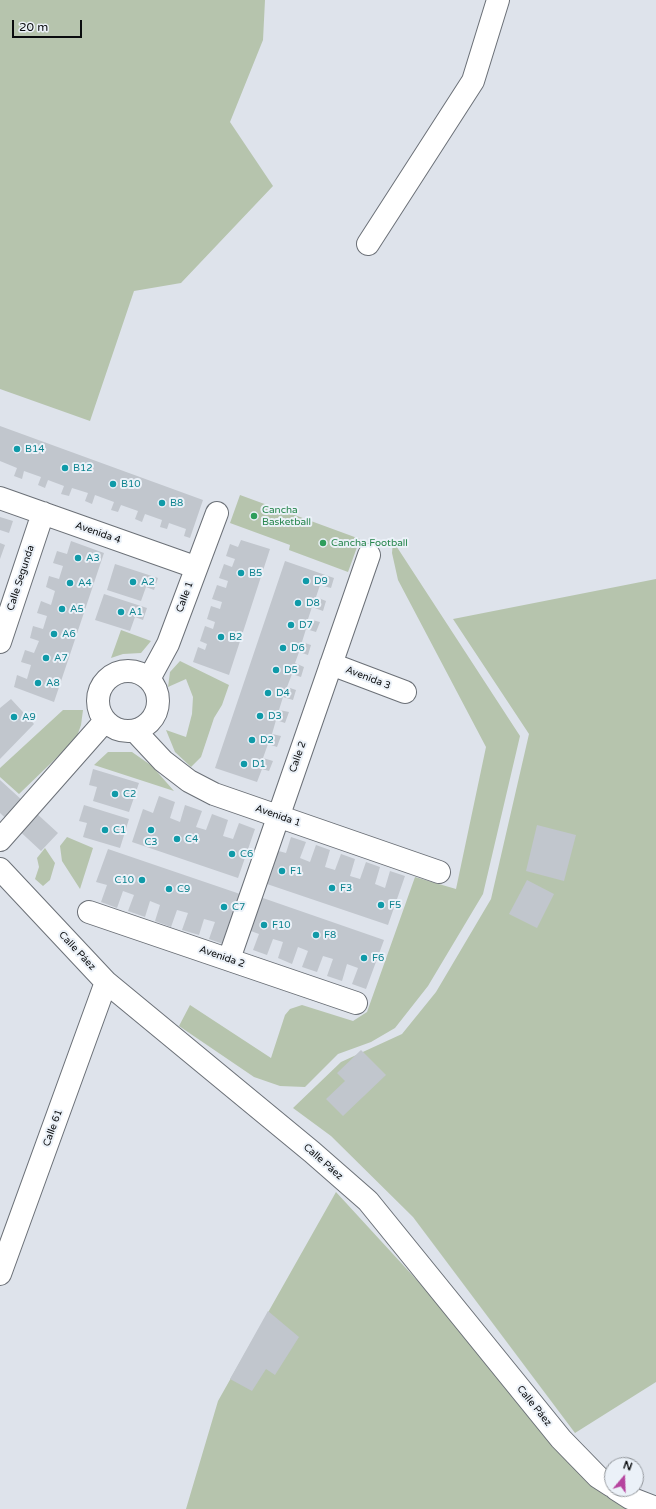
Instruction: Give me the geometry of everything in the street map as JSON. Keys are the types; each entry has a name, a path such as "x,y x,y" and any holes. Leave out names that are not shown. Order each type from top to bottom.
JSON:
{"street":[{"path":"368,244 473,81 498,0"},
{"name":"Avenida 4","path":"0,498 196,567"},
{"name":"Calle Segunda","path":"0,642 43,513"},
{"name":"Calle 1","path":"149,679 168,644 217,513"},
{"name":"Calle 2","path":"229,959 369,555"},
{"name":"Avenida 3","path":"331,664 405,692"},
{"path":"132,670 142,673 149,679 155,686 158,695 158,704 151,721 135,731 124,731 114,728 100,713 98,704 101,686 106,679 114,673 132,670"},
{"path":"0,840 106,721"},
{"name":"Avenida 1","path":"135,731 163,761 189,781 214,794 439,872"},
{"name":"Calle Páez","path":"0,870 106,982 312,1152 368,1201 561,1439 598,1477 604,1481"},
{"name":"Avenida 2","path":"89,912 356,1003"},
{"name":"Calle 61","path":"0,1274 106,982"},
{"path":"628,1497 656,1508"}],"green space":[{"path":"0,0 265,0 263,40 230,122 273,186 181,283 134,291 90,421 0,389"},
{"path":"240,495 360,539 348,572 289,550 290,545 230,523"},
{"path":"393,541 520,736 483,894 428,986 395,1028 371,1042 338,1054 305,1087 280,1086 254,1077 179,1026 190,1005 271,1058 285,1015 290,1009 302,1005 353,1021 367,1012 415,877 456,889 486,747 398,580 392,553"},
{"path":"656,579 656,1382 575,1433 413,1217 331,1136 293,1108 341,1062 402,1034 436,992 491,899 529,734 453,619"},
{"path":"121,630 151,641 141,653 123,654 111,658"},
{"path":"180,661 229,685 222,705 214,718 201,757 191,767 175,752 166,730 186,737 192,714 193,697 186,679 168,687 170,672"},
{"path":"63,710 83,710 81,725 76,739 19,794 0,777 0,768"},
{"path":"108,752 132,752 152,766 174,791 94,765"},
{"path":"67,837 93,848 80,889 62,861 60,846"},
{"path":"45,848 55,863 50,880 43,886 35,879 39,867 37,858"},
{"path":"336,1192 437,1302 565,1459 604,1480 604,1497 634,1497 656,1509 186,1509 218,1401"}],"building":[{"path":"0,426 203,500 190,538 184,536 186,529 169,523 167,529 160,527 162,520 145,514 142,522 135,519 138,511 121,505 118,512 111,510 114,502 95,495 92,504 85,501 88,493 72,488 69,496 61,494 64,486 48,480 45,488 38,485 41,477 24,471 22,479 14,476 17,468 0,461"},
{"path":"0,517 13,521 9,533 0,530"},
{"path":"241,540 270,549 229,675 193,662 198,647 205,650 207,644 200,641 205,626 213,629 215,622 207,619 211,606 220,609 222,602 212,599 217,585 226,588 228,581 219,578 224,564 232,567 235,559 226,556 230,544 238,547"},
{"path":"71,541 104,553 54,702 14,687 17,675 27,679 31,665 21,662 25,650 34,653 39,641 30,638 33,626 43,629 47,616 37,613 41,601 51,605 55,591 46,587 49,576 59,579 63,566 53,563 57,551 67,554"},
{"path":"0,543 5,545 0,559"},
{"path":"285,561 334,578 331,588 320,585 316,597 326,601 323,611 312,607 308,619 320,622 316,632 306,629 302,642 311,645 308,655 299,652 295,663 304,667 301,677 292,674 287,687 296,690 293,700 283,697 279,710 289,712 285,723 276,720 272,734 281,736 277,747 268,744 263,758 273,761 269,771 262,769 257,782 215,768"},
{"name":"A2","path":"115,564 158,578 154,590 146,587 141,601 107,590"},
{"name":"A1","path":"104,594 147,608 143,620 135,617 130,631 95,620"},
{"name":"A9","path":"11,699 34,724 0,759 0,708"},
{"name":"C2","path":"93,769 139,783 129,812 93,801 97,787 89,785"},
{"path":"0,780 58,833 41,851 0,813"},
{"path":"159,796 175,802 170,818 180,822 185,805 202,811 196,827 206,830 212,814 228,820 223,836 233,839 239,823 255,829 238,878 132,842 143,809 153,813"},
{"name":"C1","path":"84,805 129,819 120,848 83,837 87,823 79,821"},
{"path":"537,825 576,835 564,881 526,871"},
{"path":"291,837 306,842 300,858 310,862 316,845 330,850 325,867 335,870 341,854 355,859 350,876 360,879 366,862 380,867 375,884 385,888 390,871 405,876 388,925 264,883 275,850 286,853"},
{"path":"108,849 243,895 226,945 209,939 215,922 204,919 199,935 182,930 188,913 177,910 171,927 155,921 160,905 150,901 145,917 128,911 134,895 123,891 117,908 101,902 107,885 96,882"},
{"path":"527,880 554,894 537,928 509,914"},
{"path":"260,897 384,940 366,989 352,984 358,968 347,964 342,981 327,976 333,959 323,956 317,972 302,967 308,951 298,947 292,964 278,958 283,942 273,939 267,955 253,950 259,934 248,930"},
{"path":"361,1050 386,1075 343,1116 326,1099 345,1081 337,1073"},
{"path":"268,1311 299,1337 275,1375 266,1369 252,1391 230,1379"}],"place":[{"name":"B14","path":"17,449"},
{"name":"B12","path":"65,468"},
{"name":"B10","path":"113,484"},
{"name":"B8","path":"162,503"},
{"name":"Cancha Basketball","path":"254,516"},
{"name":"Cancha Football","path":"323,543"},
{"name":"A3","path":"78,558"},
{"name":"B5","path":"241,573"},
{"name":"D9","path":"306,581"},
{"name":"A2","path":"133,582"},
{"name":"A4","path":"70,583"},
{"name":"D8","path":"298,603"},
{"name":"A5","path":"62,609"},
{"name":"A1","path":"121,612"},
{"name":"D7","path":"291,625"},
{"name":"A6","path":"54,634"},
{"name":"B2","path":"221,637"},
{"name":"D6","path":"283,648"},
{"name":"A7","path":"46,658"},
{"name":"D5","path":"276,670"},
{"name":"A8","path":"38,683"},
{"name":"D4","path":"268,693"},
{"name":"D3","path":"260,716"},
{"name":"A9","path":"14,717"},
{"name":"D2","path":"252,740"},
{"name":"D1","path":"244,764"},
{"name":"C2","path":"115,794"},
{"name":"C1","path":"105,830"},
{"name":"C3","path":"151,830"},
{"name":"C4","path":"177,839"},
{"name":"C6","path":"232,854"},
{"name":"F1","path":"282,871"},
{"name":"C10","path":"142,880"},
{"name":"F3","path":"332,888"},
{"name":"C9","path":"169,889"},
{"name":"F5","path":"381,905"},
{"name":"C7","path":"224,907"},
{"name":"F10","path":"264,925"},
{"name":"F8","path":"316,935"},
{"name":"F6","path":"364,958"}]}
